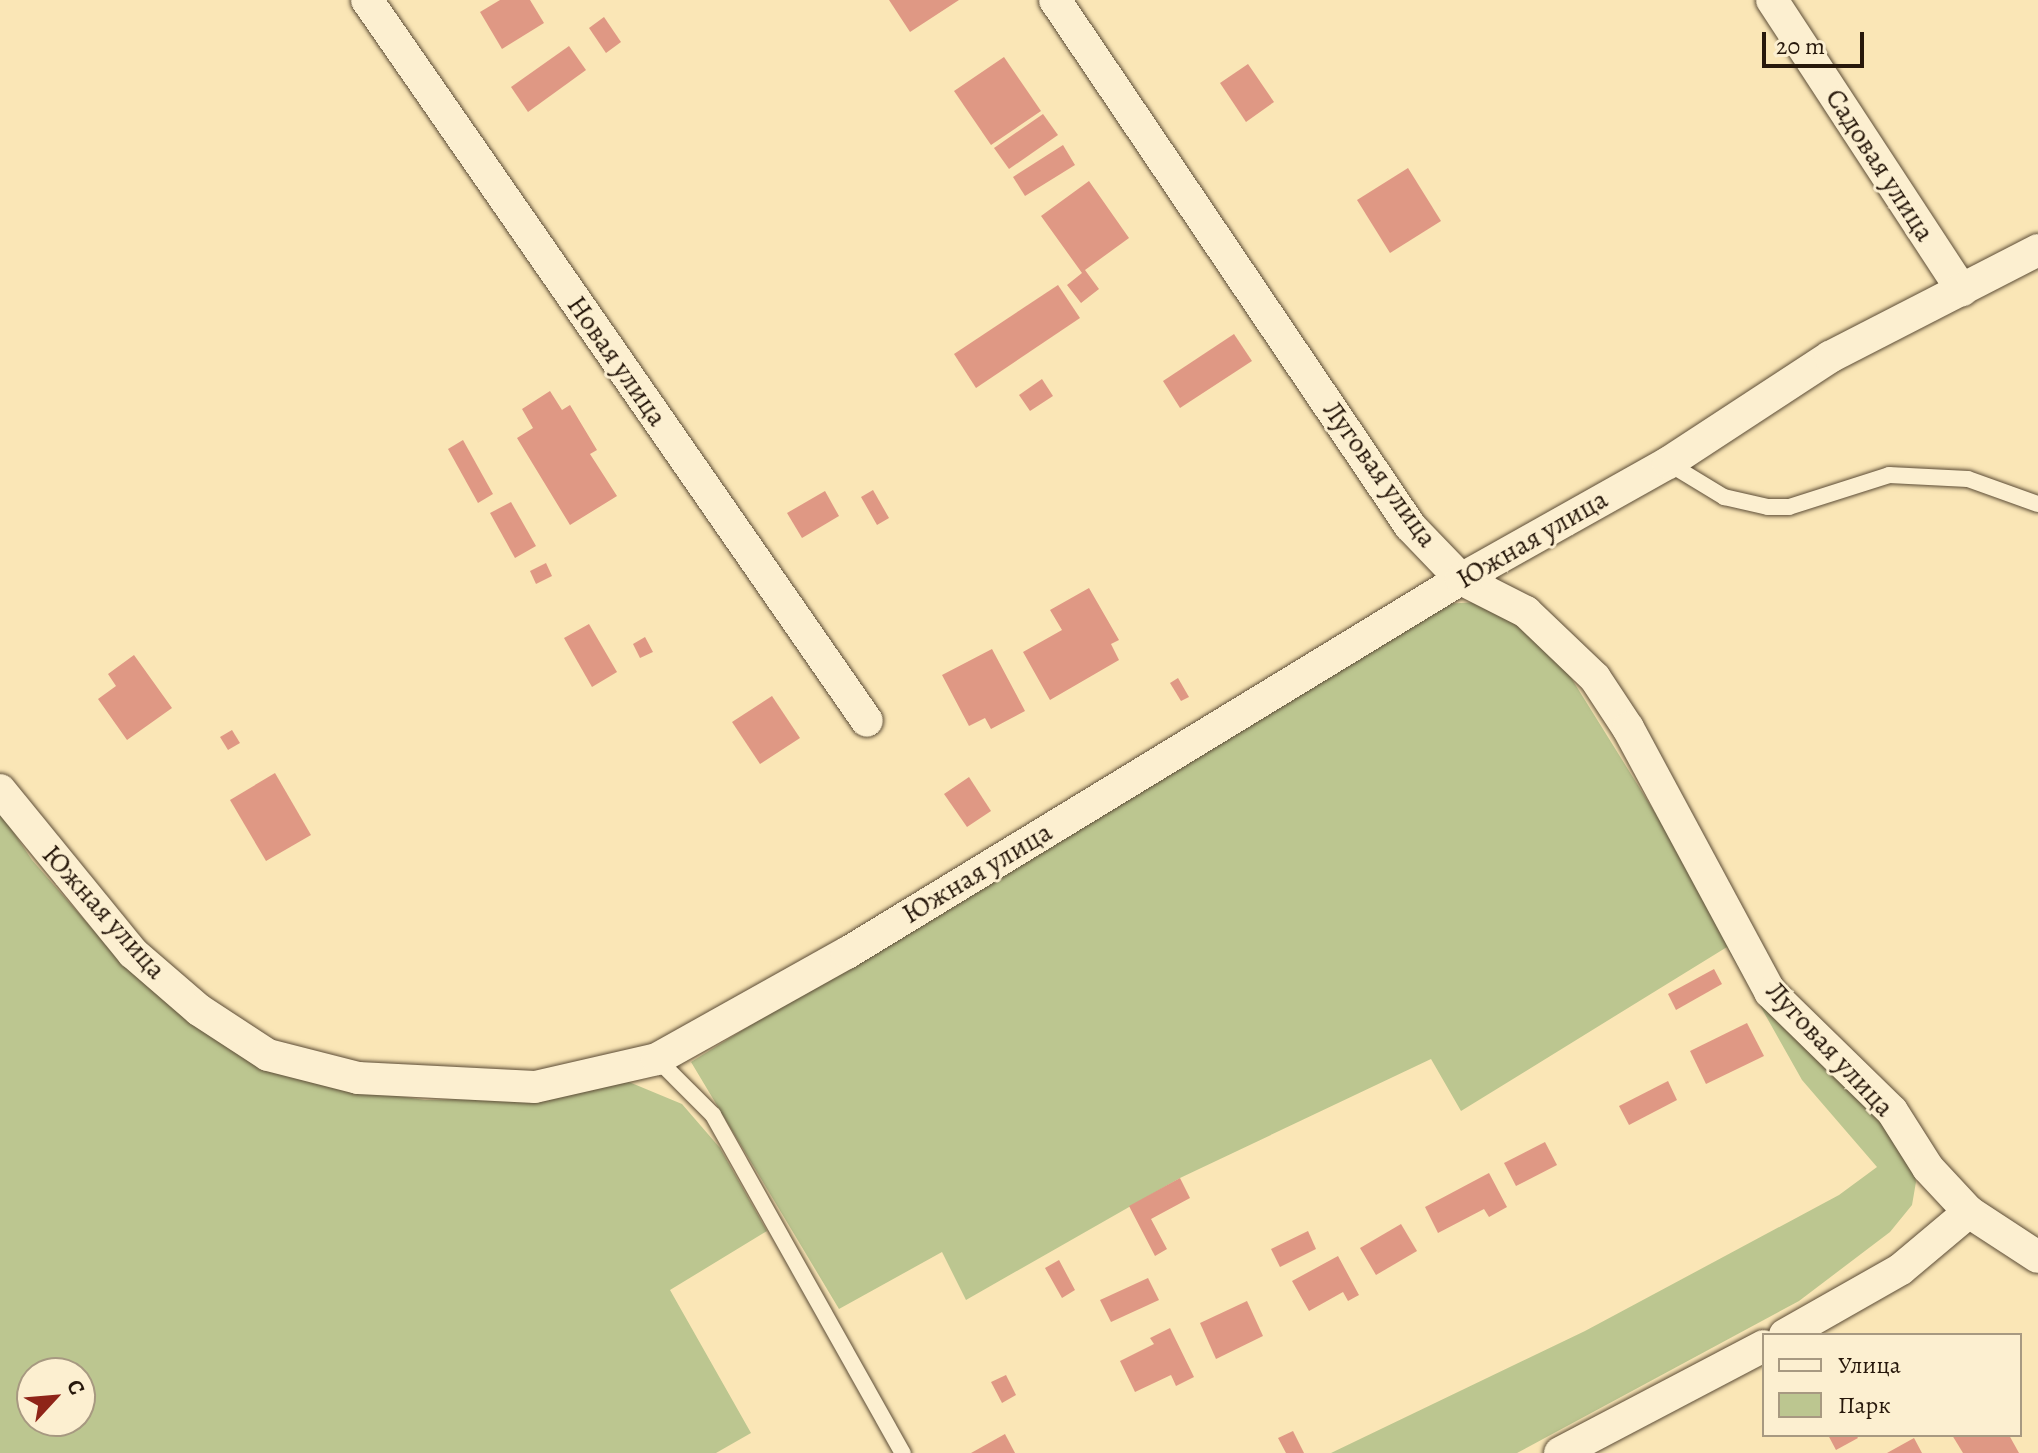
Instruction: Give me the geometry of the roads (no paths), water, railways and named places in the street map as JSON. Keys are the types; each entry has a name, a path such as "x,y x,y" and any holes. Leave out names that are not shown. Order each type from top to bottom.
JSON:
{"street":[{"name":"Новая улица","path":"367,0 867,721"},
{"name":"Луговая улица","path":"1055,0 1410,526 1461,579 1526,612 1595,678 1628,728 1770,992 1892,1111 1928,1168 1969,1212 2038,1257"},
{"name":"Садовая улица","path":"1772,0 1962,290"},
{"name":"Южная улица","path":"0,790 133,953 199,1010 268,1055 358,1078 535,1087 657,1059 847,953 1461,579 1668,463 1830,357 2038,250"},
{"path":"1789,1333 1901,1269 1969,1212"},
{"path":"1560,1453 1762,1347"}],"lane":[{"path":"1668,463 1724,497 1768,507 1789,507 1889,475 1968,479 2038,504"},
{"path":"657,1059 713,1115 903,1453"}]}
